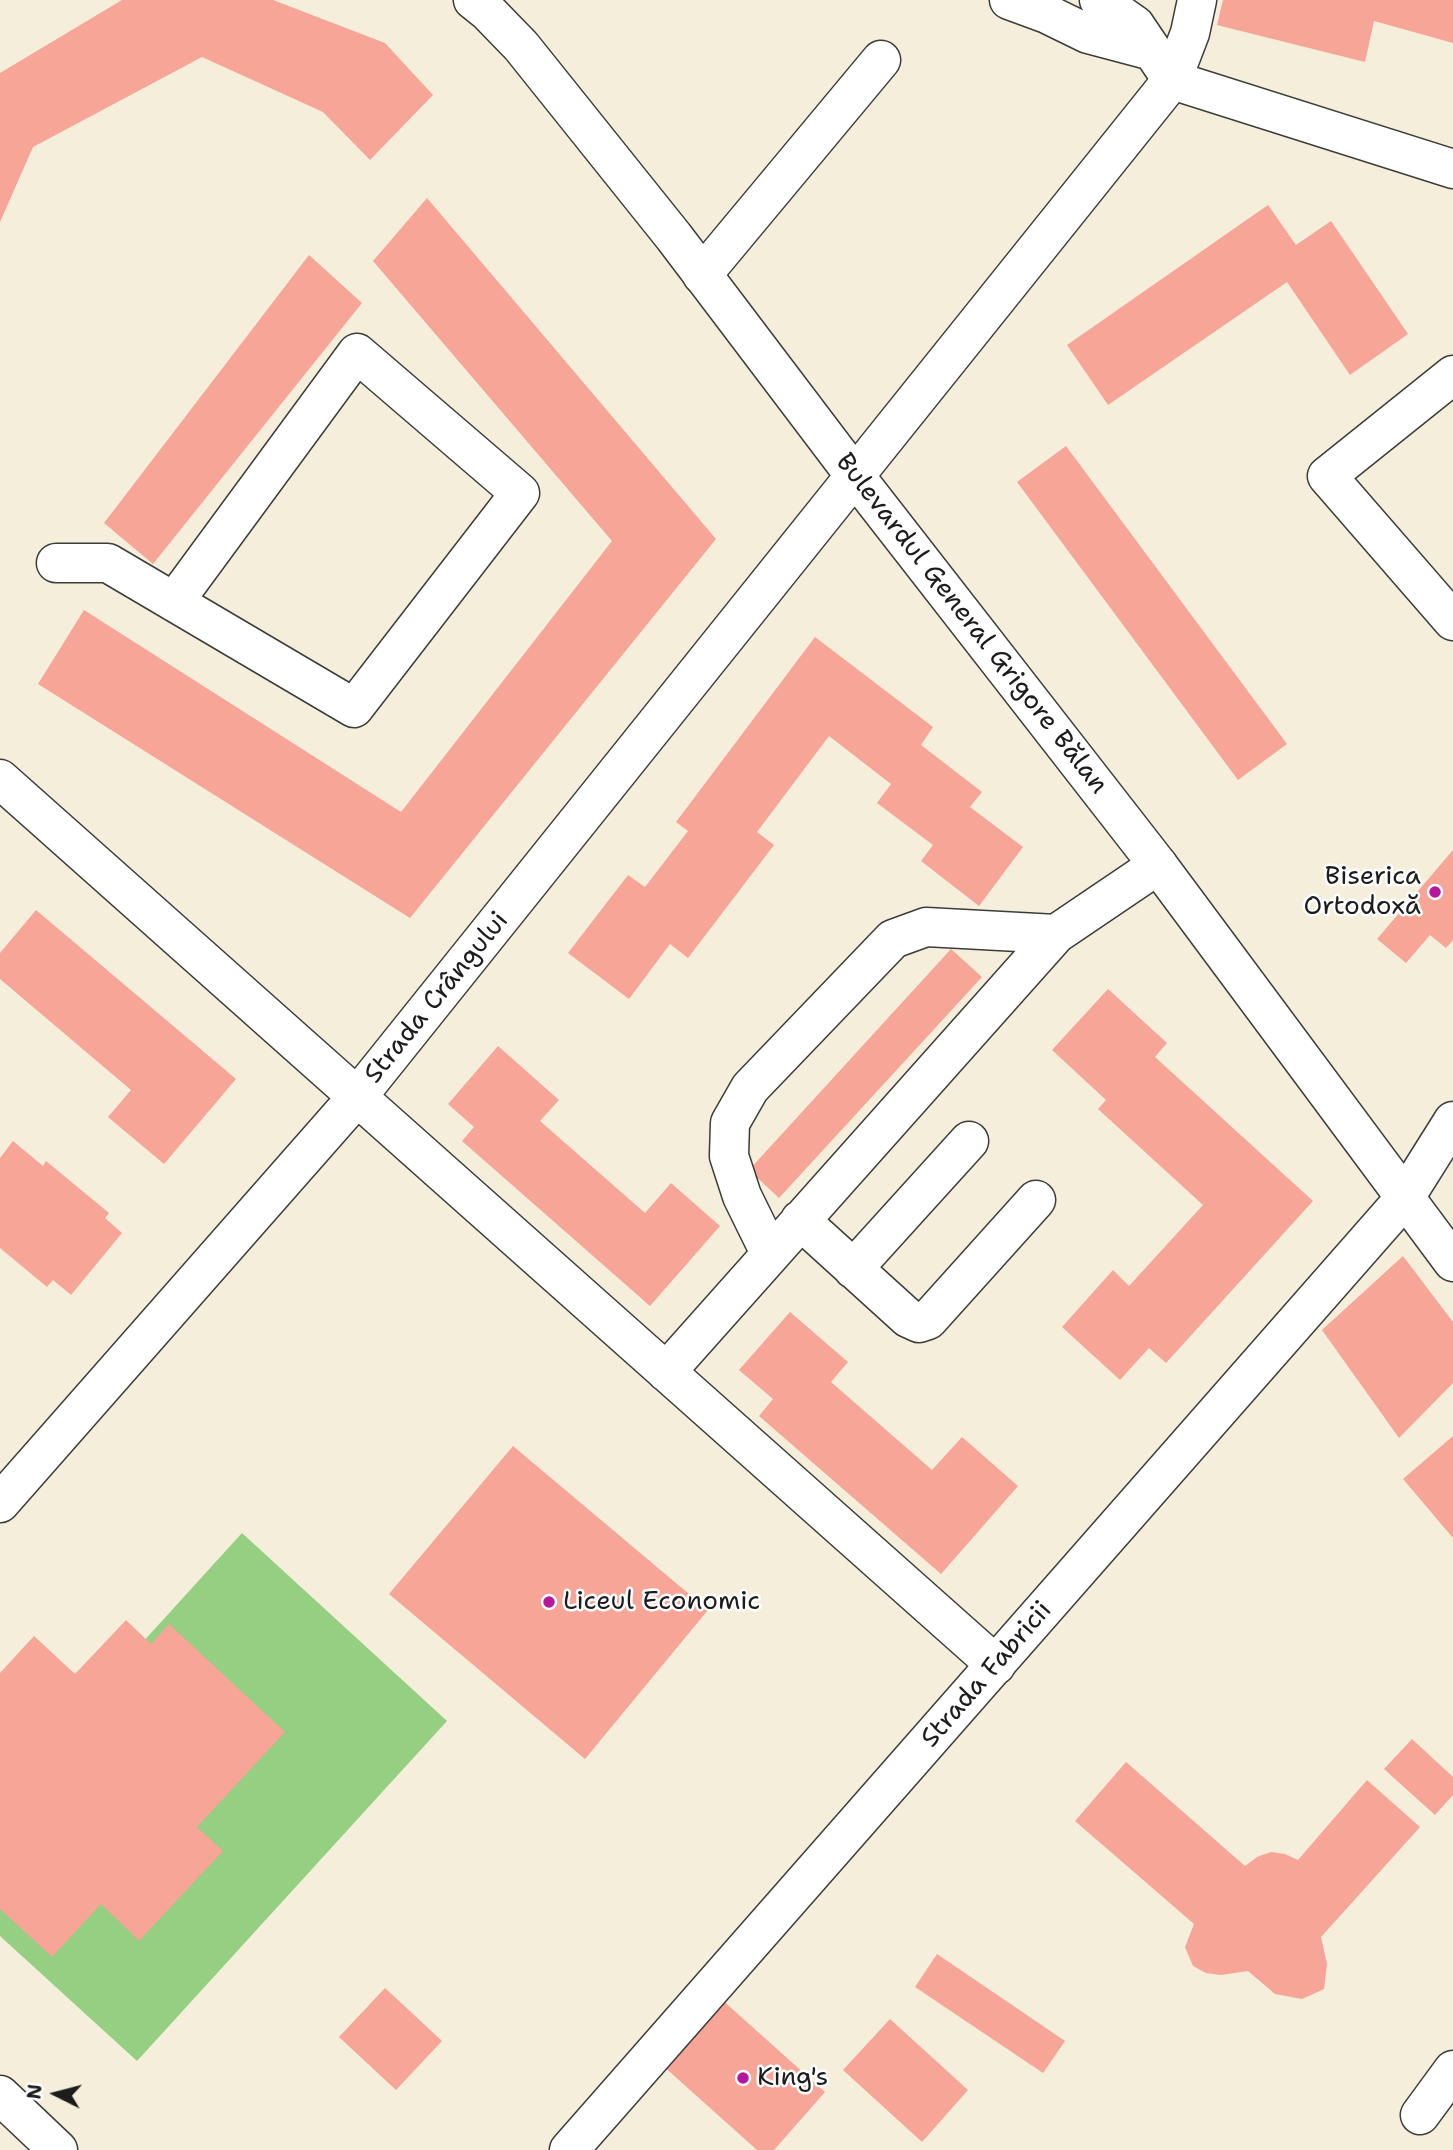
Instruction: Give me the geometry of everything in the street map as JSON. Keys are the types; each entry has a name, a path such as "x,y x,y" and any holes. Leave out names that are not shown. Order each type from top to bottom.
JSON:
{"main road":[{"name":"Bulevardul General Grigore Bălan","path":"473,0 496,20 544,73 702,275 855,477 1158,865 1453,1262"},
{"path":"1009,0 1047,14 1162,66 1453,169"},
{"path":"1099,0 1135,25 1162,66"},
{"name":"Strada Crângului","path":"0,1503 358,1097 855,477 1162,66 1190,33 1197,0"},
{"path":"702,275 881,60"},
{"path":"56,563 108,564 354,708 520,493 357,353 174,602"},
{"path":"1453,375 1327,475 1453,621"},
{"path":"0,779 996,1665"},
{"path":"666,1372 1056,934 1158,865"},
{"path":"770,1253 742,1196 729,1156 730,1123 750,1088 892,939 926,927 1056,934"},
{"name":"Strada Fabricii","path":"569,2150 1404,1199 1453,1121"},
{"path":"853,1269 969,1141"},
{"path":"800,1220 908,1318 919,1323 928,1320 1036,1200"},
{"path":"1420,2115 1453,2070"},
{"path":"0,2095 58,2150"}],"green space":[{"path":"242,1533 447,1721 137,2061 0,1936 0,1799"}],"building":[{"path":"122,0 273,0 385,43 433,95 370,160 323,112 202,57 33,147 0,222 0,73"},
{"path":"1223,0 1453,0 1453,43 1374,21 1365,62 1217,25"},
{"path":"427,198 716,539 410,918 38,684 84,610 401,812 612,541 373,261"},
{"path":"1268,205 1296,245 1331,221 1408,334 1350,375 1287,282 1108,405 1067,345"},
{"path":"309,255 362,303 153,564 104,523"},
{"path":"1066,446 1287,744 1238,780 1017,482"},
{"path":"815,637 933,727 921,745 982,792 970,807 1023,847 979,906 921,861 933,845 877,803 891,784 829,736 757,832 774,845 688,958 670,944 629,999 568,953 628,875 645,887 688,831 676,822"},
{"name":"Biserica Ortodoxă","path":"1453,850 1453,940 1446,948 1430,935 1406,963 1377,939"},
{"path":"36,910 236,1079 164,1164 108,1117 131,1090 0,979 0,953"},
{"path":"951,949 982,977 779,1198 749,1170"},
{"path":"1108,989 1167,1043 1155,1057 1313,1201 1166,1363 1149,1348 1120,1380 1062,1327 1113,1270 1129,1286 1203,1205 1098,1109 1106,1100 1052,1050"},
{"path":"498,1046 559,1100 540,1121 645,1213 671,1183 720,1226 650,1306 462,1141 474,1127 448,1104"},
{"path":"13,1141 43,1166 46,1161 109,1213 105,1218 122,1233 71,1295 53,1280 47,1287 0,1248 0,1158"},
{"path":"1403,1256 1453,1322 1453,1383 1399,1438 1322,1330"},
{"path":"790,1312 848,1362 831,1382 932,1470 962,1437 1018,1486 941,1574 759,1416 773,1399 739,1370"},
{"path":"1453,1436 1453,1538 1403,1479"},
{"name":"Liceul Economic","path":"513,1446 708,1610 585,1759 389,1594"},
{"path":"126,1620 151,1644 169,1624 285,1732 197,1827 223,1851 139,1941 101,1904 52,1957 0,1909 0,1673 34,1636 75,1674"},
{"path":"1412,1739 1453,1777 1453,1795 1435,1815 1384,1769"},
{"path":"1126,1762 1245,1866 1257,1857 1271,1852 1298,1860 1367,1780 1420,1827 1321,1937 1327,1964 1324,1989 1302,1999 1275,1994 1248,1971 1221,1975 1206,1973 1193,1966 1185,1947 1194,1924 1075,1821"},
{"path":"937,1954 1065,2041 1043,2073 915,1987"},
{"path":"385,1988 442,2041 396,2090 339,2037"},
{"name":"King's","path":"720,1998 825,2092 774,2150 757,2150 661,2064"},
{"path":"890,2019 968,2090 922,2142 843,2070"}],"place":[{"name":"Biserica Ortodoxă","path":"1435,892"},
{"name":"Liceul Economic","path":"549,1602"},
{"name":"King's","path":"743,2078"}]}
